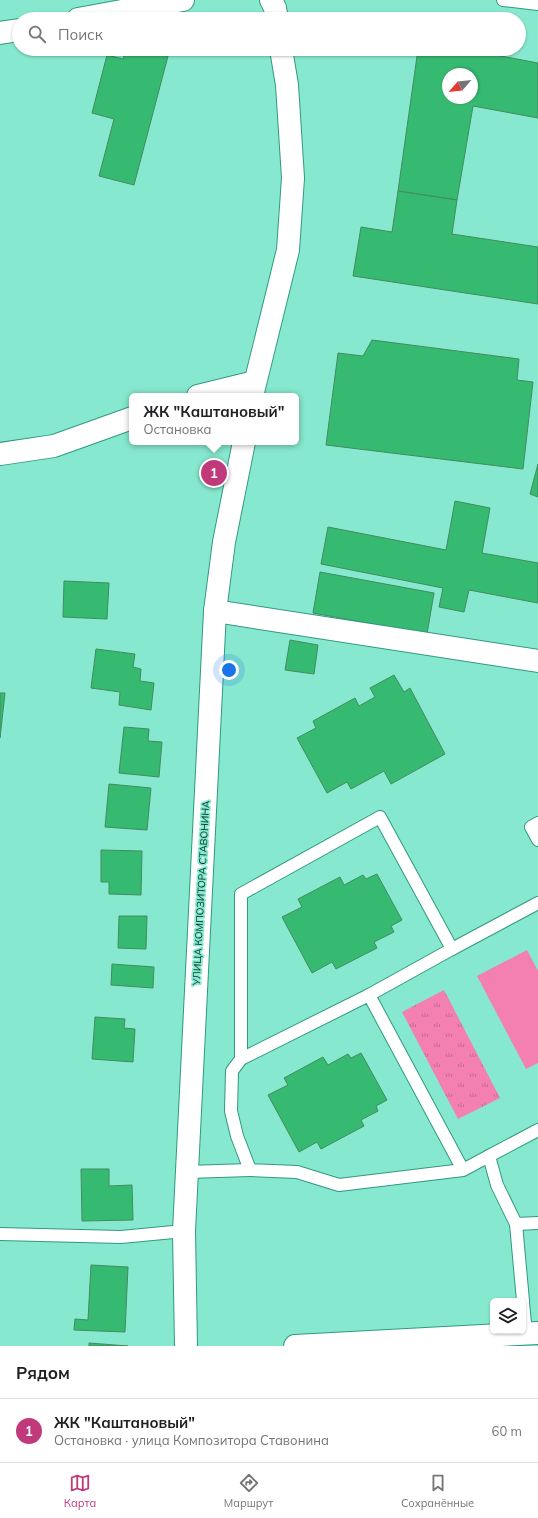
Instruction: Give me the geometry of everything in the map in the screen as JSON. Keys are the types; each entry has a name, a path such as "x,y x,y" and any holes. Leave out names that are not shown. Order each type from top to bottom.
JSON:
{"street":[{"path":"117,12 183,0"},
{"path":"271,0 276,12"},
{"path":"0,33 12,31"},
{"path":"222,393 254,389 288,250 293,178 287,85 282,56"},
{"path":"0,454 54,446 129,419"},
{"name":"УЛИЦА КОМПОЗИТОРА СТАВОНИНА","path":"186,1346 184,1231 215,611 224,542 243,445"},
{"path":"215,611 538,661"},
{"path":"295,1346 532,1333"}],"lane":[{"path":"503,0 538,4"},
{"path":"240,1059 241,894 380,817 452,949"},
{"path":"538,823 531,827 538,840"},
{"path":"250,1170 237,1136 231,1111 232,1071 240,1059 369,995 538,903"},
{"path":"369,995 463,1170"},
{"path":"187,1172 250,1170 297,1172 339,1185 463,1170 538,1130"},
{"path":"489,1156 497,1185 516,1224 523,1298"},
{"path":"516,1224 538,1222"},
{"path":"0,1234 121,1237 184,1231"},
{"path":"526,1312 532,1333"}],"green space":[{"path":"527,950 538,971 538,1063 526,1069 477,976"},
{"path":"444,990 500,1098 458,1119 402,1012"}],"building":[{"path":"107,56 123,59 124,56 168,56 134,185 99,176 114,119 92,113"},
{"path":"417,56 501,56 538,63 538,118 473,106 457,200 398,191"},
{"path":"398,191 457,200 452,234 538,247 538,304 353,276 361,227 392,232"},
{"path":"372,340 519,359 517,380 533,382 523,469 326,445 338,353 363,356"},
{"path":"538,464 538,497 530,494"},
{"path":"455,501 490,508 482,553 538,563 538,603 469,590 464,612 439,607 443,588 321,564 328,527 446,550"},
{"path":"320,572 434,593 427,634 313,613"},
{"path":"64,581 109,583 107,619 63,617"},
{"path":"290,640 318,645 314,674 285,670"},
{"path":"96,649 135,654 133,667 141,669 140,681 154,683 151,710 119,705 120,692 91,688"},
{"path":"394,675 404,692 410,688 445,754 391,784 384,771 351,789 347,782 327,793 297,738 316,728 313,721 355,698 359,706 375,697 370,688"},
{"path":"0,693 5,693 0,738"},
{"path":"124,727 149,729 148,741 162,742 159,777 119,773"},
{"path":"109,784 151,788 147,830 105,827"},
{"path":"101,850 142,851 141,895 109,894 109,882 101,882"},
{"path":"377,874 402,920 391,926 394,932 374,942 377,948 336,969 332,962 312,973 282,917 302,907 298,899 340,877 344,885 363,875 366,879"},
{"path":"119,916 147,916 146,949 118,948"},
{"path":"112,964 154,967 153,988 111,985"},
{"path":"95,1017 125,1019 124,1028 135,1029 133,1062 92,1059"},
{"path":"361,1053 387,1100 376,1106 378,1111 361,1120 364,1126 321,1149 317,1142 299,1152 268,1095 288,1085 284,1078 323,1057 328,1065 348,1054 351,1058"},
{"path":"81,1169 109,1169 109,1186 132,1185 133,1220 82,1221"},
{"path":"91,1265 128,1267 125,1332 74,1330 75,1319 88,1320"},
{"path":"89,1343 128,1346 89,1346"}],"place":[{"name":"ЖК \"Каштановый\"","path":"214,473"}]}
